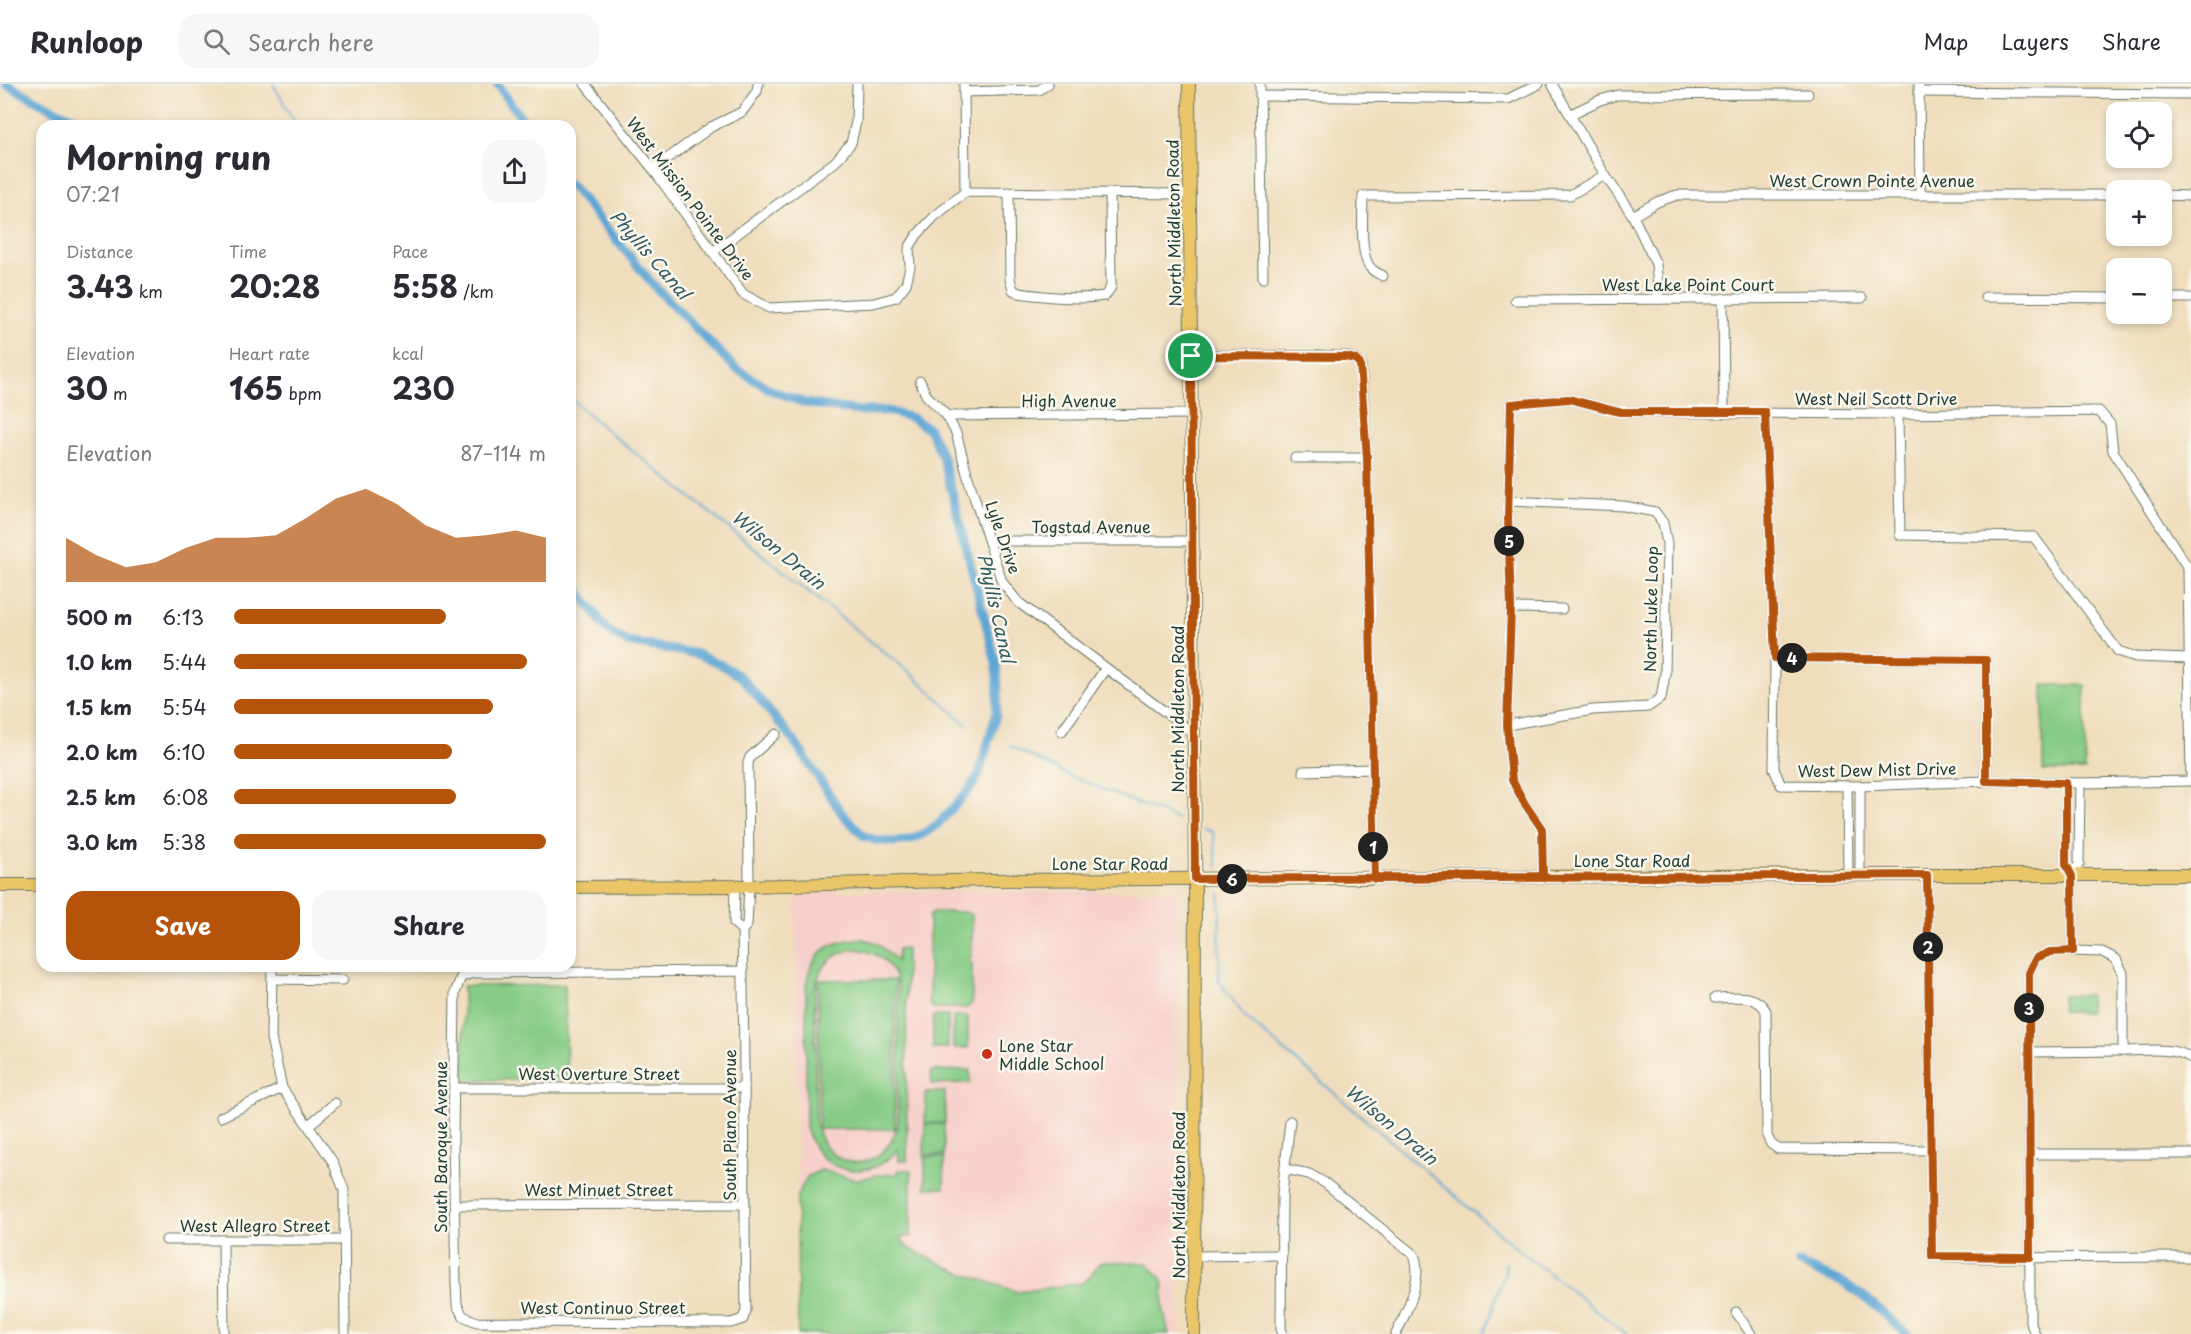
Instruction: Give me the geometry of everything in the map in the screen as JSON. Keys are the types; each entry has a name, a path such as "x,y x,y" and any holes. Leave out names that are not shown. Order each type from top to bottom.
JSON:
{"main road":[{"name":"North Middleton Road","path":"1189,84 1195,879 1194,1334"},
{"name":"Lone Star Road","path":"576,887 749,886 992,880 2191,875"},
{"path":"0,885 36,885"}],"street":[{"name":"West Mission Pointe Drive","path":"585,84 653,169 743,294 769,308 874,303 896,297 906,284 910,267 909,248 935,216 964,192"},
{"path":"653,169 711,127 742,112 758,91 758,84"},
{"path":"714,251 835,162 851,143 856,122 857,84"},
{"path":"1048,84 1039,90 964,88 964,192 1190,194"},
{"path":"1260,84 1263,278"},
{"path":"1260,96 1508,99 1539,84"},
{"path":"1552,84 1605,175 1633,216 1656,264 1659,299"},
{"path":"1920,194 1919,88 2191,94"},
{"path":"1571,114 1600,100 1618,95 1808,94"},
{"path":"1383,276 1373,272 1364,254 1363,196 1570,195 1605,175"},
{"path":"1009,192 1010,279 1013,290 1047,297 1085,299 1105,296 1111,287 1110,193"},
{"name":"West Crown Pointe Avenue","path":"1633,216 1656,202 1677,195 2106,195"},
{"path":"2172,195 2191,195"},
{"path":"1985,297 2106,298"},
{"path":"1723,298 1724,413"},
{"name":"West Lake Point Court","path":"1515,300 1862,298"},
{"path":"2172,298 2191,298"},
{"path":"1191,356 1346,357 1355,359 1360,364 1364,389 1367,458 1375,879"},
{"name":"Lyle Drive","path":"920,381 926,395 947,416 956,433 1002,582 1018,602 1193,733"},
{"name":"West Neil Scott Drive","path":"1509,501 1511,404 1569,399 1619,412 1898,414 2099,411 2110,424 2113,451 2188,568 2189,659"},
{"path":"1765,412 1775,658 1986,660 1986,781"},
{"name":"High Avenue","path":"947,416 1192,414"},
{"path":"1898,414 1900,535 2034,537 2118,651 2136,657 2189,659 2191,781"},
{"path":"1295,458 1367,458"},
{"path":"1509,501 1511,608 1507,725 1512,780 1542,829 1543,876"},
{"name":"North Luke Loop","path":"1507,725 1593,710 1647,706 1661,698 1665,674 1667,603 1667,543 1663,523 1655,512 1624,506 1509,501"},
{"name":"Togstad Avenue","path":"989,541 1192,541"},
{"path":"1511,608 1562,609"},
{"name":"West Dew Mist Drive","path":"1775,658 1774,769 1781,785 1860,786 1986,781 2066,783 2191,781"},
{"path":"1062,730 1106,668"},
{"name":"South Piano Avenue","path":"742,1319 746,1310 742,930 747,925 749,886 748,763 750,758 776,734"},
{"path":"1303,771 1372,769"},
{"path":"2066,783 2066,864 2072,876 2073,951"},
{"path":"2072,876 2079,864 2080,783"},
{"path":"1847,786 1854,875"},
{"path":"1854,875 1860,786"},
{"path":"1927,875 1932,1256 2191,1257"},
{"name":"South Piano Avenue","path":"735,886 734,923 742,930"},
{"path":"2035,1334 2030,1321 2029,973 2036,958 2050,952 2073,951 2102,952 2116,959 2122,973 2123,1051"},
{"path":"576,969 743,971"},
{"path":"272,972 271,1038 282,1088 333,1162 344,1190 345,1334"},
{"name":"South Baroque Avenue","path":"463,1316 457,1305 454,1205 455,993 461,977 484,972"},
{"path":"272,980 343,980"},
{"path":"1715,998 1758,1000 1766,1011 1767,1136 1771,1144 1778,1149 1931,1150"},
{"path":"2029,1052 2175,1051 2191,1058"},
{"path":"221,1117 282,1088"},
{"name":"West Overture Street","path":"455,1088 743,1088"},
{"path":"309,1125 335,1103"},
{"path":"1283,1334 1281,1329 1282,1194 1290,1121"},
{"path":"2029,1154 2191,1154"},
{"path":"1285,1169 1309,1174 1326,1183 1414,1256 1418,1265 1416,1281 1396,1334"},
{"name":"West Minuet Street","path":"454,1205 744,1204"},
{"name":"West Allegro Street","path":"166,1240 344,1240"},
{"path":"223,1240 224,1334"},
{"path":"1194,1257 1282,1255"},
{"path":"1736,1312 1751,1334"},
{"name":"West Continuo Street","path":"463,1316 477,1322 731,1323 742,1319"},
{"path":"613,1322 613,1334"}],"shaded area":[{"name":"Lone Star Middle School","path":"1178,891 1179,1334 798,1334 796,892"}],"green space":[{"path":"2043,685 2085,685 2085,771 2043,771"},
{"path":"933,912 966,912 972,916 972,955 968,960 972,964 972,1003 967,1008 933,1008 929,1004 929,917"},
{"path":"863,939 877,943 897,961 898,949 906,948 907,1161 899,1161 898,1149 880,1164 869,1169 857,1170 845,1169 824,1159 814,1147 806,1128 806,985 813,964 824,950 832,945","holes":["857,949 872,953 884,960 892,971 898,986 898,1123 892,1140 882,1152 870,1160 856,1162 843,1160 831,1153 822,1140 816,1123 815,990 820,973 828,961 841,953"]},
{"path":"818,980 895,980 895,1129 819,1129"},
{"path":"565,985 567,1079 464,1080 463,986"},
{"path":"2062,995 2089,995 2089,1012 2062,1012"},
{"path":"933,1016 948,1016 948,1048 933,1048"},
{"path":"953,1016 968,1016 968,1048 953,1048"},
{"path":"970,1070 970,1083 932,1084 931,1071"},
{"path":"926,1092 945,1092 945,1123 925,1123"},
{"path":"925,1124 944,1124 944,1155 924,1155"},
{"path":"925,1157 944,1157 944,1188 925,1188"},
{"path":"821,1170 857,1180 877,1175 898,1174 898,1170 911,1170 911,1236 901,1237 906,1247 956,1271 1018,1292 1081,1283 1090,1277 1099,1263 1147,1263 1161,1278 1164,1285 1163,1308 1169,1334 798,1334 797,1195 808,1176"}],"waterway":[{"name":"Phyllis Canal","path":"6,84 78,120"},
{"name":"Wilson Drain","path":"273,84 294,120"},
{"name":"Phyllis Canal","path":"497,84 523,120"},
{"name":"Phyllis Canal","path":"576,191 656,288 735,368 771,390 805,403 858,411 888,411 912,418 929,429 943,458 996,663 998,689 996,715 979,774 970,789 938,824 923,834 909,840 893,842 864,836 843,815 794,741 742,678 722,665 697,654 627,642 607,630 576,587"},
{"name":"Wilson Drain","path":"576,403 909,672 967,725"},
{"name":"Wilson Drain","path":"1010,746 1072,777 1177,819"},
{"name":"Wilson Drain","path":"1203,829 1213,832 1217,867"},
{"name":"Wilson Drain","path":"1220,893 1219,981 1245,1017 1509,1242 1626,1334"},
{"path":"1484,1334 1506,1263"},
{"path":"1799,1264 1844,1283 1866,1298 1907,1334"}],"place":[{"name":"Lone Star Middle School","path":"987,1054"}],"route":[{"path":"1191,356 1195,879 1375,879 1543,876 1542,829 1512,780 1507,725 1511,608 1508,518 1511,404 1569,399 1619,412 1765,412 1775,658 1986,660 1986,781 2066,783 2066,864 2072,876 2073,951 2050,952 2036,958 2029,973 2030,1257 1932,1256 1927,875 1375,879 1367,458 1364,389 1360,364 1355,359 1346,357 1191,356"}]}
